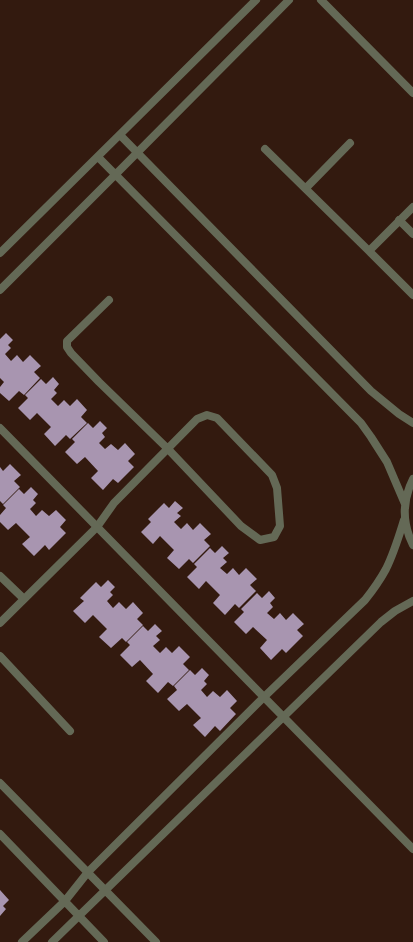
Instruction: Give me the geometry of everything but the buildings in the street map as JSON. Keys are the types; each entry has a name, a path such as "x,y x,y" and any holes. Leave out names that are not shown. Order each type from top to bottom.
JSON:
{"street":[{"path":"0,254 256,0"},
{"path":"0,290 289,0"},
{"path":"321,0 413,93"},
{"path":"120,135 371,391 399,414 413,423"},
{"path":"306,188 350,143"},
{"path":"265,149 413,295"},
{"path":"98,156 360,423 371,437 386,462 405,504"},
{"path":"369,251 413,207"},
{"path":"399,220 413,234"},
{"path":"0,623 97,527 114,504 168,449 197,419 207,415 217,418 272,475 277,488 280,526 274,537 260,540 241,526 168,449 71,353 67,347 67,341 109,300"},
{"path":"0,428 413,849"},
{"path":"22,942 65,901 88,872 264,697 365,600 375,587 386,568 394,549 404,520 408,488 413,479"},
{"path":"404,520 413,544"},
{"path":"0,576 24,599"},
{"path":"52,942 381,622 395,611 413,601"},
{"path":"0,656 70,731"},
{"path":"0,784 156,942"},
{"path":"0,834 104,942"}]}
